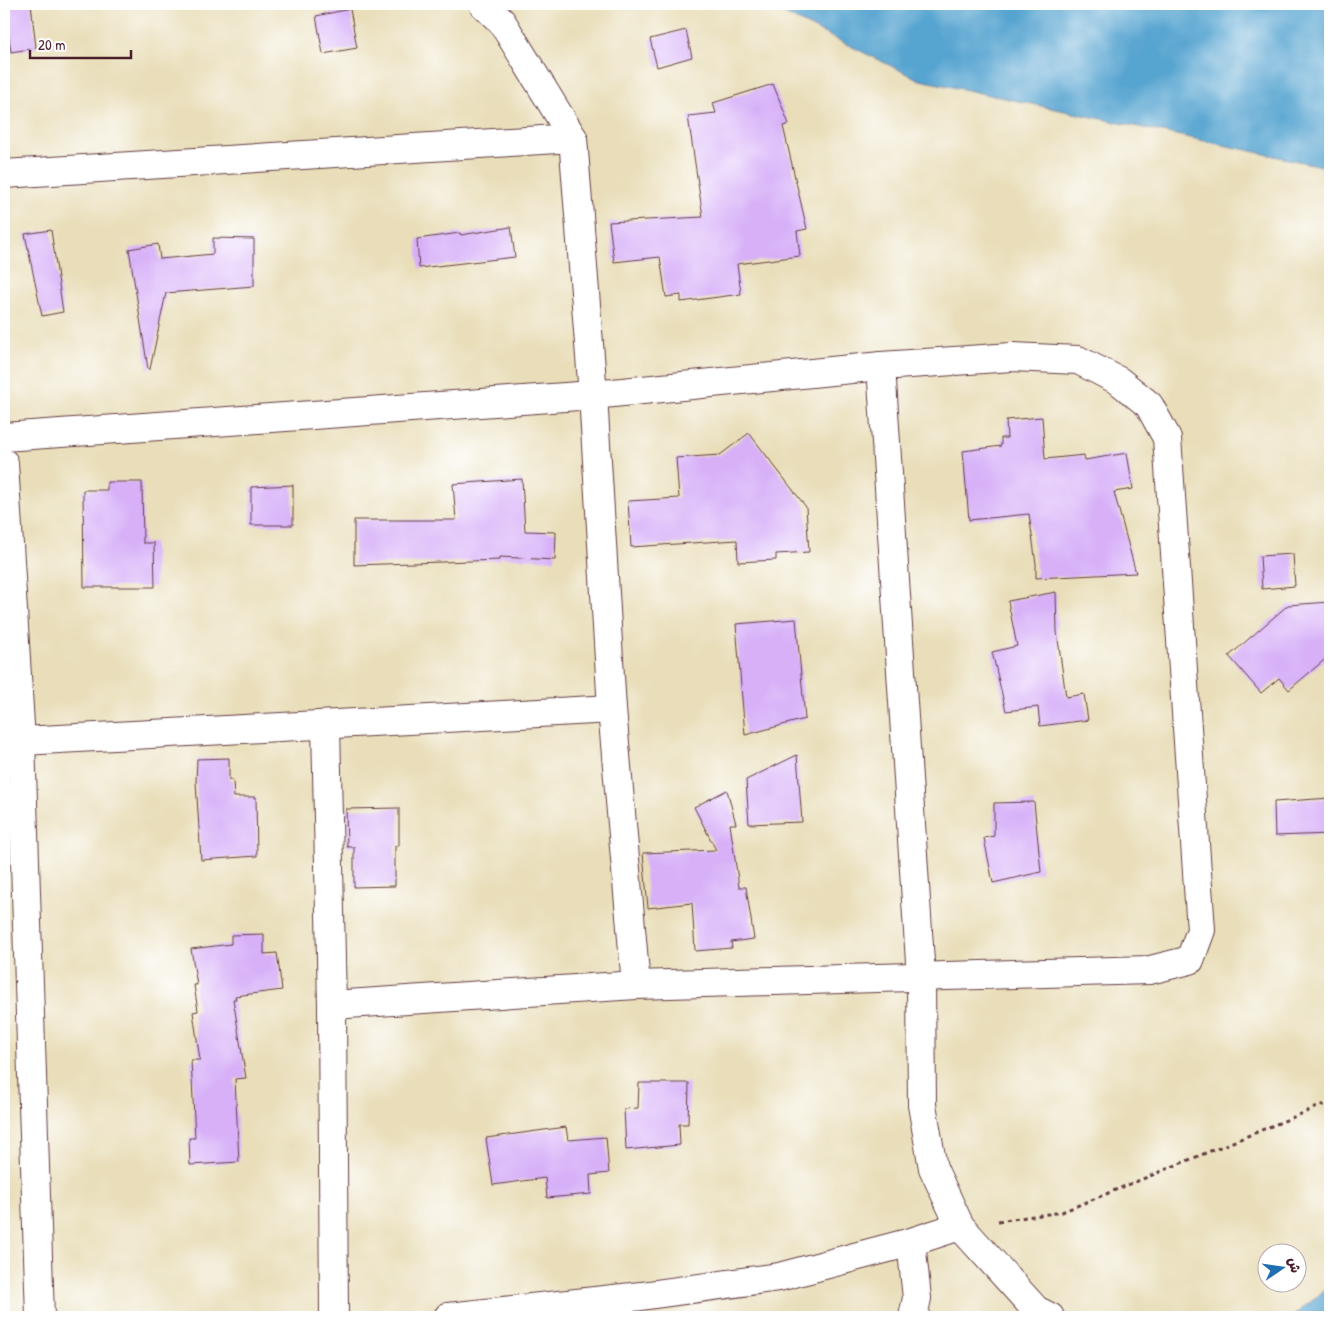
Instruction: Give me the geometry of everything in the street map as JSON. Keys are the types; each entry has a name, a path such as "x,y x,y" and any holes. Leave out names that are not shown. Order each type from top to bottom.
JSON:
{"street":[{"path":"483,4 502,22 573,138 593,395 612,709 636,985"},
{"path":"4,174 573,138"},
{"path":"4,437 593,395 881,366 1012,357 1078,360 1119,381 1149,404 1167,438 1201,930 1190,960 1150,970 636,985 332,1005"},
{"path":"881,366 921,976 922,1105 933,1168 960,1226 1036,1310 1050,1317"},
{"path":"4,463 12,742 40,1317"},
{"path":"12,742 612,709"},
{"path":"326,725 332,1005 334,1317"},
{"path":"448,1317 641,1296 779,1277 911,1242 960,1226"},
{"path":"911,1242 917,1298 912,1317"}],"path":[{"path":"960,1226 1062,1212 1330,1102"}],"water":[{"path":"764,4 1330,4 1330,168 920,80"},
{"path":"1330,1286 1330,1317 1292,1317"}],"building":[{"path":"4,4 31,4 36,48 11,52"},
{"path":"350,9 357,48 323,54 316,16"},
{"path":"686,30 692,57 657,67 650,39"},
{"path":"773,84 789,124 783,126 807,229 797,231 800,256 737,264 741,294 681,302 681,295 666,297 660,257 614,262 609,222 703,217 688,116 716,113 713,103"},
{"path":"511,227 515,257 419,268 417,239 460,233 461,235"},
{"path":"51,230 63,312 42,316 25,234"},
{"path":"213,238 254,239 254,286 166,293 150,369 148,369 129,249 158,244 160,259 213,254"},
{"path":"1042,417 1045,459 1084,455 1085,460 1127,453 1133,489 1114,492 1136,573 1036,578 1036,564 1029,514 969,520 963,451 1001,446 1001,438 1007,438 1006,420"},
{"path":"749,433 806,507 809,552 776,554 776,560 738,562 737,540 631,547 628,501 679,498 676,458 720,455"},
{"path":"522,479 525,531 556,532 555,560 500,557 500,560 354,565 354,520 456,520 453,484"},
{"path":"107,482 142,482 143,543 154,543 155,587 84,587 83,490 107,490"},
{"path":"293,485 293,525 251,525 251,487"},
{"path":"1293,554 1295,586 1262,589 1260,556"},
{"path":"1056,592 1057,632 1066,697 1084,694 1088,720 1040,726 1038,707 1006,711 992,652 1017,646 1008,601"},
{"path":"1330,602 1330,655 1289,690 1279,678 1261,693 1229,656 1288,605"},
{"path":"796,619 805,719 745,735 736,624"},
{"path":"797,755 802,822 749,824 746,780"},
{"path":"229,758 229,780 233,780 234,797 256,797 257,856 201,860 196,782 197,759"},
{"path":"727,790 736,824 730,824 739,887 746,887 754,939 731,942 732,948 695,951 692,903 648,908 643,853 716,850 694,807"},
{"path":"1330,798 1330,834 1275,836 1274,802"},
{"path":"1034,802 1041,872 993,883 984,838 994,836 994,803"},
{"path":"399,808 399,846 395,846 395,886 354,887 354,847 347,847 346,809"},
{"path":"264,934 264,954 277,953 282,990 235,996 236,999 233,999 246,1078 235,1079 239,1162 190,1165 189,1138 195,1138 191,1060 200,1060 193,1012 198,1011 194,985 197,985 191,949 231,944 231,935"},
{"path":"639,1083 689,1083 688,1124 679,1124 680,1145 626,1150 624,1109 638,1108"},
{"path":"566,1127 568,1140 606,1137 609,1173 590,1175 591,1194 547,1198 545,1178 493,1185 486,1138"}]}
